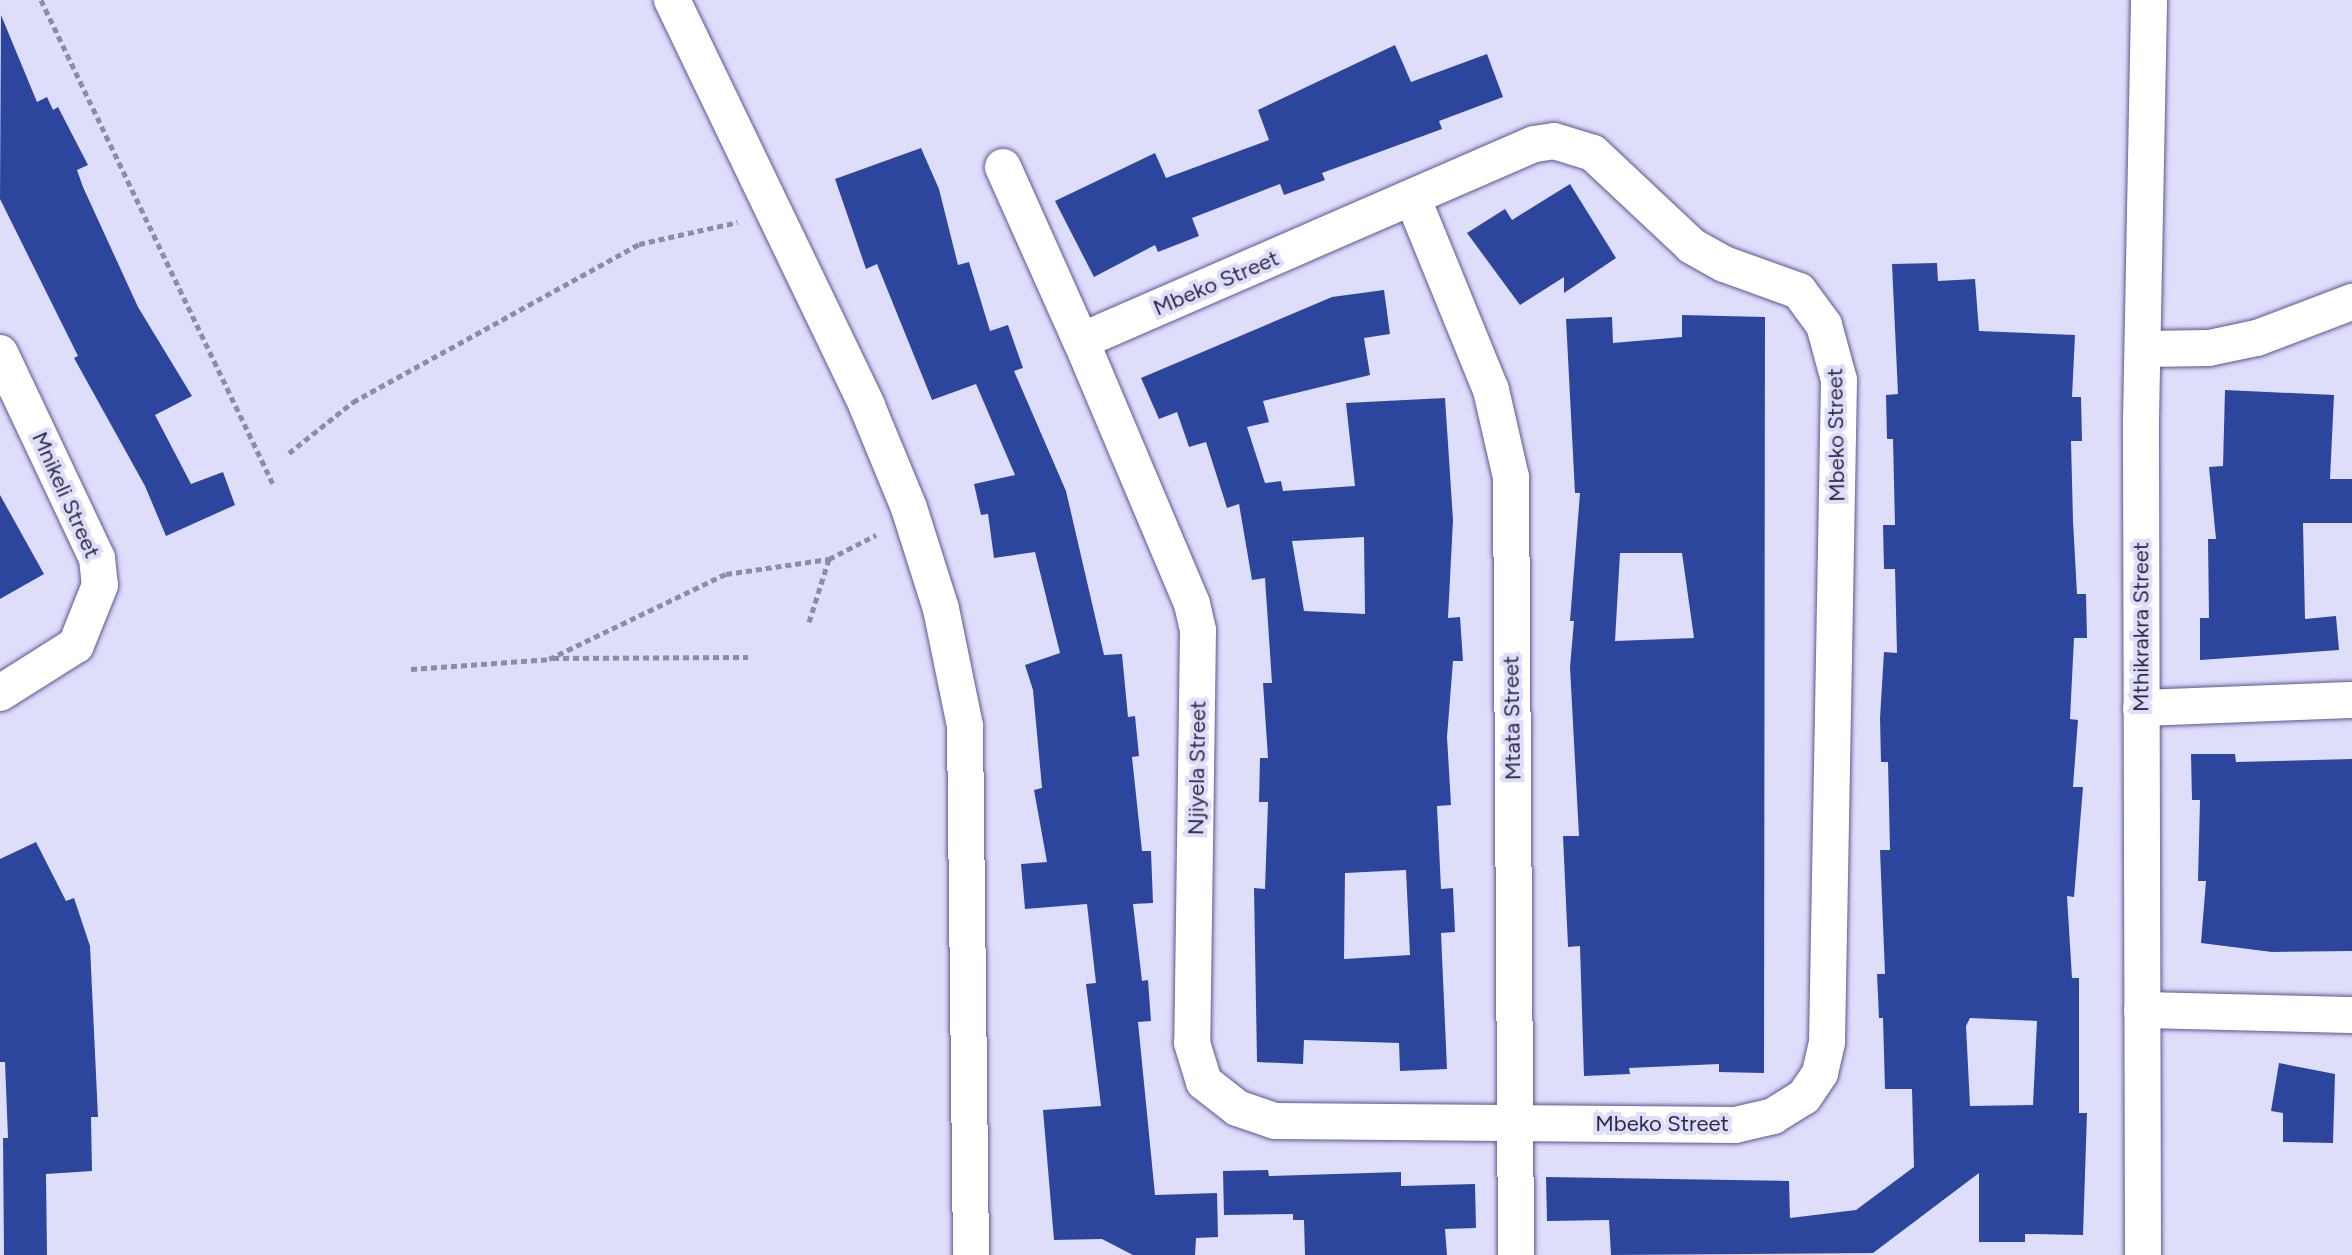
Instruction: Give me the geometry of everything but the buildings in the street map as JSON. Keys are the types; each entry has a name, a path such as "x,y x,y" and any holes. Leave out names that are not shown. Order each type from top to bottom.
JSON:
{"street":[{"path":"672,0 867,406 912,517 941,609 965,726 971,1255"},
{"name":"Mthikrakra Street","path":"2143,1255 2141,708 2149,0"},
{"name":"Mbeko Street","path":"1081,341 1534,144 1571,144 1593,153 1692,246 1724,264 1799,291 1824,325 1839,380 1827,1042 1820,1073 1804,1097 1773,1116 1735,1125 1516,1123"},
{"name":"Njiyela Street","path":"1003,167 1081,341 1192,604 1198,630 1192,1043 1204,1082 1237,1108 1275,1121 1516,1123"},
{"name":"Mtata Street","path":"1413,199 1491,390 1511,477 1516,1255"},
{"path":"2143,349 2209,348 2257,338 2352,302"},
{"name":"Mnikeli Street","path":"0,353 97,558 100,585 76,645 0,693"},
{"path":"2141,708 2352,700"},
{"path":"2142,1010 2352,1015"}],"path":[{"path":"41,0 273,484"},
{"path":"289,453 353,402 639,244 704,233 773,210"},
{"path":"549,659 726,574 829,559 912,517"},
{"path":"809,622 829,559"},
{"path":"411,669 549,659 748,657"}]}
